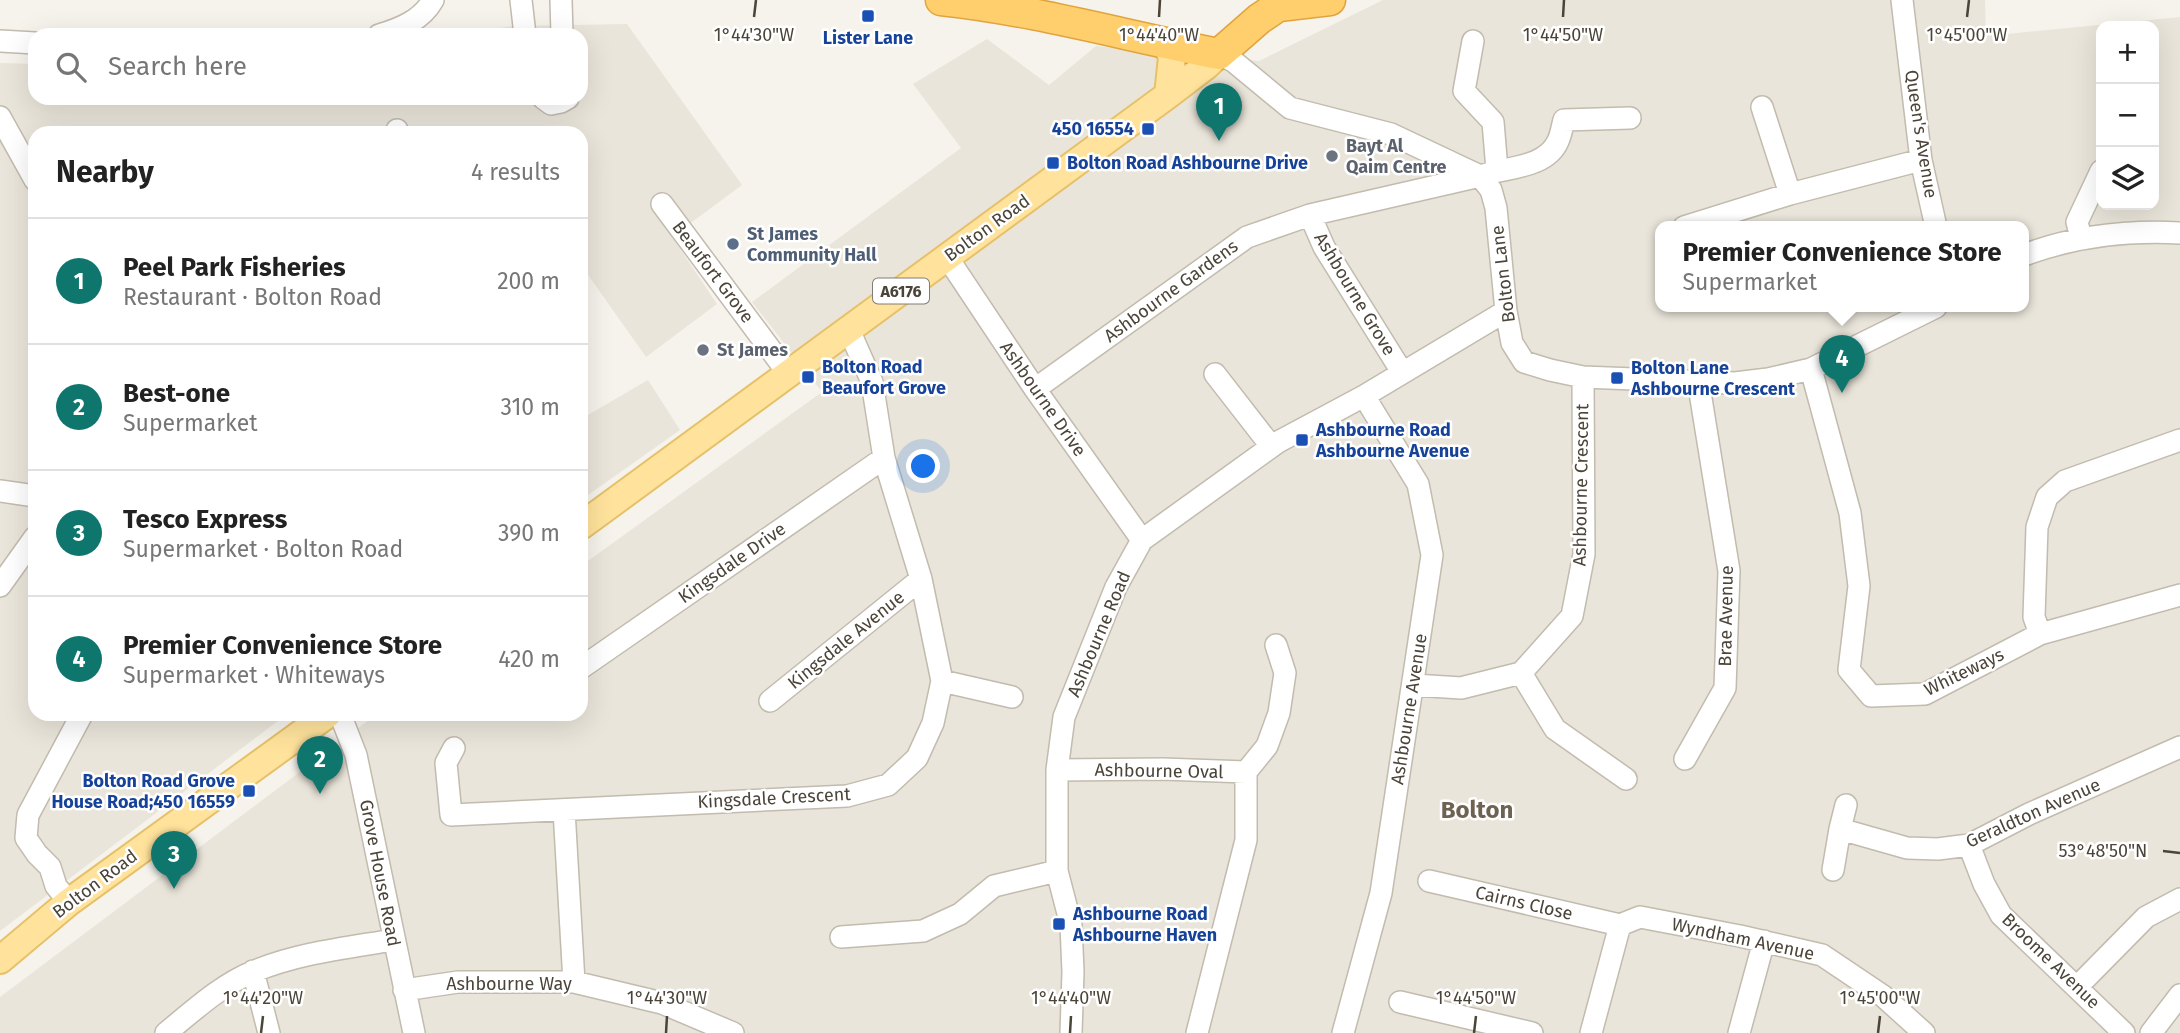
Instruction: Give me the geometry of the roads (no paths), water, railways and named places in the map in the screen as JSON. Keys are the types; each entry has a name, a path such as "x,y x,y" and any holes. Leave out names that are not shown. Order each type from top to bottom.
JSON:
{"highway":[{"path":"941,0 1056,18 1219,54"},
{"path":"1168,43 1275,8 1329,0"},
{"name":"Bolton Road","path":"1219,54 1275,8"}],"main road":[{"path":"1168,43 1172,57 1168,95"},
{"name":"Bolton Road","path":"588,521 1168,95 1219,54"},
{"name":"Bolton Road","path":"0,960 69,902 318,721"}],"street":[{"path":"398,28 426,14 433,0"},
{"path":"521,0 524,28"},
{"path":"561,0 562,28"},
{"name":"Queen's Avenue","path":"1902,0 1921,160 1935,221"},
{"path":"0,41 28,43"},
{"path":"1219,54 1233,61 1290,108 1391,134 1488,173 1493,122 1464,91 1474,41"},
{"path":"1762,107 1790,194"},
{"path":"0,117 28,167"},
{"name":"Ashbourne Gardens","path":"1035,388 1247,237 1310,215 1537,163 1558,144 1564,120 1630,118"},
{"path":"1703,221 1790,194 1921,160"},
{"name":"Bolton Lane","path":"1488,173 1496,208 1506,311 1513,343 1524,362 1583,377 1735,383 1768,379 1811,369 1926,312"},
{"path":"2081,238 2077,222 2096,182"},
{"name":"Beaufort Grove","path":"662,204 788,373"},
{"name":"Ashbourne Grove","path":"1310,215 1324,247 1402,372"},
{"path":"2029,254 2054,244 2081,238 2141,231 2180,233"},
{"name":"Ashbourne Drive","path":"947,257 1142,540"},
{"name":"Ashbourne Road","path":"1071,1033 1071,925 1057,871 1057,770 1064,717 1116,587 1142,540 1271,446 1364,396 1506,311"},
{"name":"Kingsdale Crescent","path":"454,748 446,763 451,815 847,796 888,785 918,758 933,723 942,681 921,579 884,458 872,382 849,330"},
{"name":"Whiteways","path":"1811,369 1850,513 1859,586 1849,670 1871,696 1925,694 2040,634 2180,595"},
{"path":"1215,374 1271,446"},
{"name":"Ashbourne Crescent","path":"1521,673 1572,615 1584,554 1583,377"},
{"name":"Brae Avenue","path":"1685,759 1725,688 1730,570 1698,380"},
{"name":"Ashbourne Avenue","path":"1343,1033 1381,893 1432,555 1418,484 1364,396"},
{"path":"2040,634 2035,617 2037,527 2047,497 2065,481 2180,440"},
{"name":"Kingsdale Drive","path":"588,663 884,458"},
{"path":"0,491 28,495"},
{"path":"0,586 28,547"},
{"name":"Kingsdale Avenue","path":"770,701 921,579"},
{"path":"1246,772 1267,746 1279,713 1285,674 1276,645"},
{"path":"1414,685 1461,688 1521,673 1555,729 1626,779"},
{"path":"942,681 1012,697"},
{"path":"69,902 56,886 50,867 26,838 28,815 78,721"},
{"name":"Grove House Road","path":"343,721 356,755 414,1033"},
{"name":"Geraldton Avenue","path":"1840,829 1907,848 1938,849 1969,845 2029,814 2180,747"},
{"name":"Ashbourne Oval","path":"1057,770 1246,772 1246,840 1197,1033"},
{"path":"1833,870 1846,805"},
{"path":"564,810 574,982"},
{"name":"Broome Avenue","path":"1969,845 1984,884 2001,915 2124,1033"},
{"path":"841,937 923,931 960,914 993,886 1057,871"},
{"name":"Cairns Close","path":"1429,881 1620,925"},
{"path":"2077,987 2146,916 2180,899"},
{"name":"Wyndham Avenue","path":"1620,925 1640,918 1764,941 1822,955 1883,996 1918,1031"},
{"path":"1591,1033 1620,925"},
{"path":"166,1033 209,998 253,971 304,955 393,940"},
{"path":"1739,1033 1764,941"},
{"path":"253,971 269,1033"},
{"name":"Ashbourne Way","path":"404,990 458,982 574,982 662,1003 733,1033"},
{"path":"2151,1033 2180,995"},
{"path":"1400,1002 1532,1033"}],"place":[{"name":"Lister Lane","path":"868,16"},
{"name":"450 16554","path":"1148,129"},
{"name":"Peel Park Fisheries","path":"1219,141"},
{"name":"Bayt Al Qaim Centre","path":"1332,156"},
{"name":"Bolton Road Ashbourne Drive","path":"1053,163"},
{"name":"St James Community Hall","path":"733,244"},
{"name":"St James","path":"703,350"},
{"name":"Bolton Road Beaufort Grove","path":"808,377"},
{"name":"Bolton Lane Ashbourne Crescent","path":"1617,378"},
{"name":"Premier Convenience Store","path":"1842,393"},
{"name":"Ashbourne Road Ashbourne Avenue","path":"1302,440"},
{"name":"Bolton Road Grove House Road;450 16559","path":"249,791"},
{"name":"Best-one","path":"320,794"},
{"name":"Tesco Express","path":"174,889"},
{"name":"Ashbourne Road Ashbourne Haven","path":"1059,924"}],"district":[{"name":"Bolton","path":"1477,810"}]}
